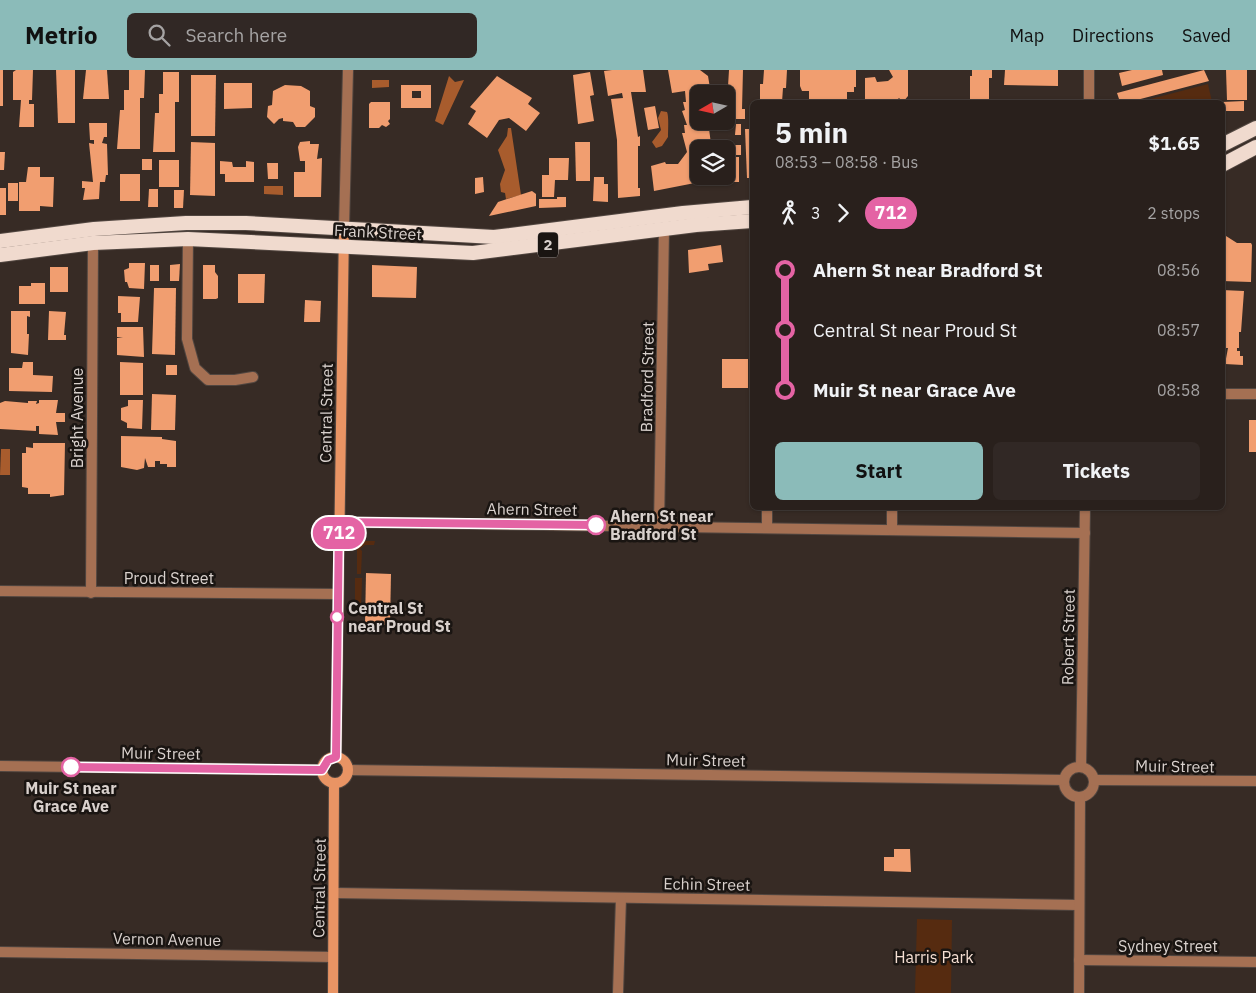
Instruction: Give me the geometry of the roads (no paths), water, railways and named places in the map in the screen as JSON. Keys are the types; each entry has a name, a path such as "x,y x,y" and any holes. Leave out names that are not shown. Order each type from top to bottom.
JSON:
{"highway":[{"path":"1225,144 1256,128"},
{"path":"1225,163 1256,147"},
{"name":"Frank Street","path":"0,241 94,229 186,223 246,223 494,237 683,213 750,207"},
{"name":"Frank Street","path":"0,255 93,243 188,239 474,253 664,229 750,221"}],"main road":[{"name":"Central Street","path":"336,757 344,228"},
{"path":"336,757 346,762 348,770 343,780 334,783 325,778 322,770 328,760 336,757"},
{"name":"Central Street","path":"333,993 334,783"}],"street":[{"name":"Central Street","path":"344,228 348,70"},
{"path":"1089,70 1089,100"},
{"name":"Bradford Street","path":"659,526 664,229"},
{"path":"188,239 188,339 195,368 208,380 235,380 253,377"},
{"name":"Bright Avenue","path":"91,593 93,243"},
{"path":"1225,394 1256,394"},
{"path":"767,510 767,527"},
{"path":"892,510 892,530"},
{"name":"Robert Street","path":"1081,767 1085,510"},
{"name":"Ahern Street","path":"339,522 1085,533"},
{"name":"Proud Street","path":"0,591 338,594"},
{"name":"Muir Street","path":"0,766 322,770"},
{"path":"1081,767 1089,770 1094,780 1089,793 1080,797 1067,792 1064,780 1070,770 1081,767"},
{"name":"Muir Street","path":"348,770 1064,780"},
{"name":"Muir Street","path":"1094,780 1256,781"},
{"path":"1079,993 1080,797"},
{"name":"Echin Street","path":"334,893 1079,905"},
{"path":"618,993 621,898"},
{"name":"Vernon Avenue","path":"0,952 333,957"},
{"name":"Sydney Street","path":"1079,960 1256,962"}],"place":[{"name":"Ahern St near Bradford St","path":"596,525"},
{"name":"Central St near Proud St","path":"337,617"},
{"name":"Muir St near Grace Ave","path":"71,767"}],"park label":[{"name":"Harris Park","path":"934,957"}]}
